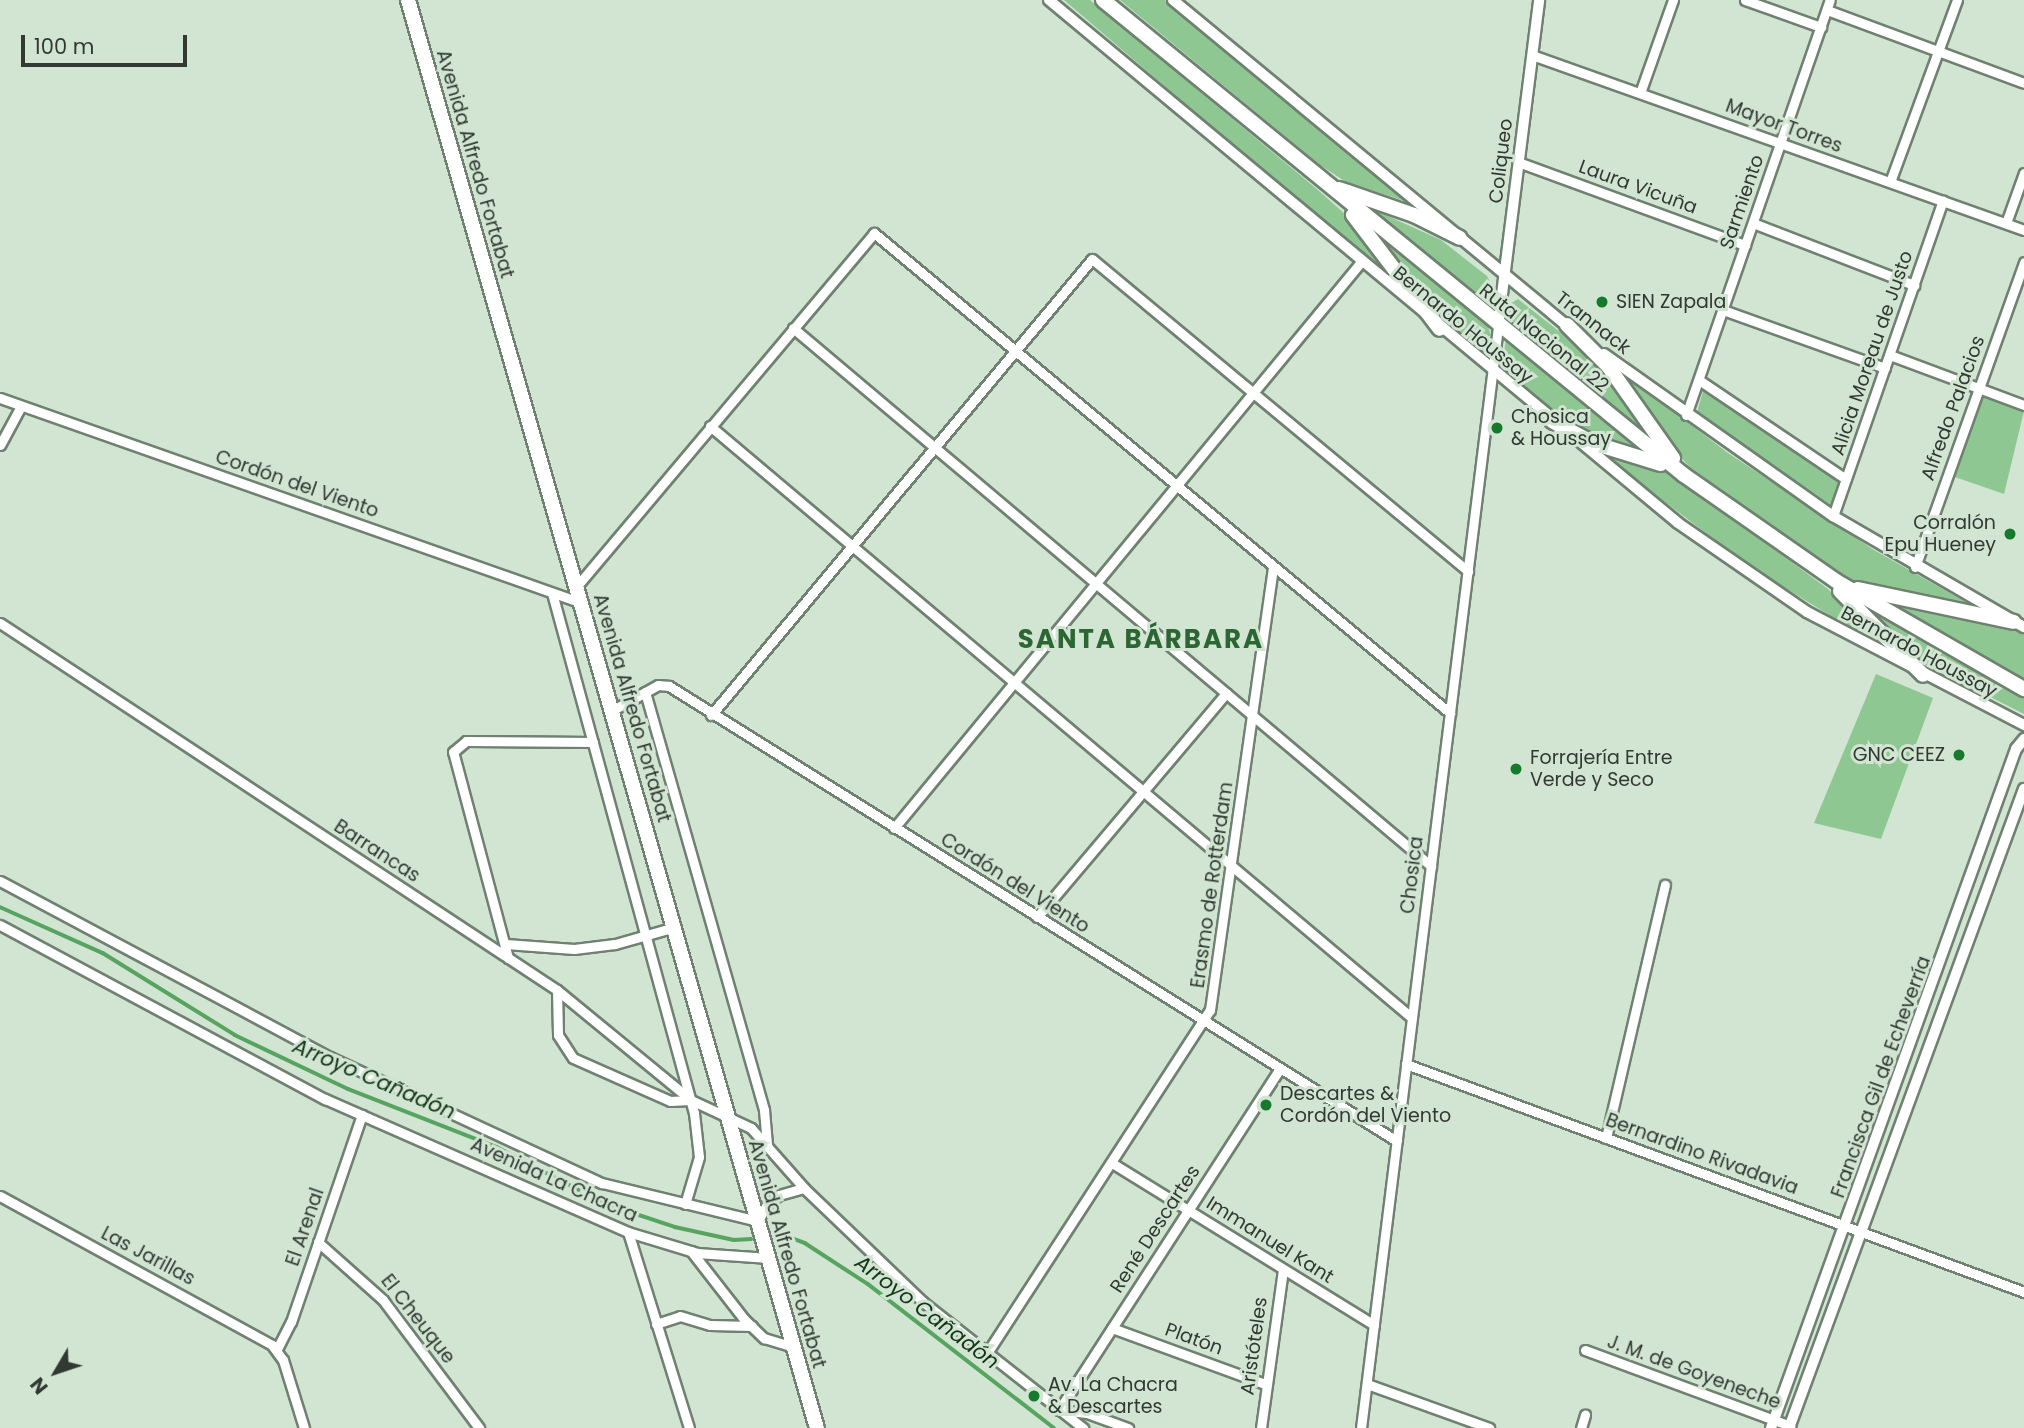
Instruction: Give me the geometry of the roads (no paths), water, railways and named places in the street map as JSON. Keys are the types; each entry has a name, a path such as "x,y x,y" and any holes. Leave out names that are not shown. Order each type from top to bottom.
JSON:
{"main road":[{"name":"Avenida Alfredo Fortabat","path":"408,0 817,1428"},
{"name":"Ruta Nacional 22","path":"1103,0 1498,326 1714,498 1836,581 2024,689"},
{"path":"1313,173 1366,230 1440,328"},
{"path":"1327,185 1414,215 1460,238"},
{"path":"1567,325 1608,366 1663,447 1714,498"},
{"path":"1552,421 1582,438 1656,461 1684,475"},
{"path":"1798,556 1841,592 1923,675"},
{"path":"1836,581 1894,600 2019,624"}],"street":[{"name":"Bernardo Houssay","path":"1049,0 1360,263 1493,370 1652,504 1757,579 1923,675 2024,725"},
{"name":"Trannack","path":"1173,0 1504,276 1686,415 1833,516 1915,567 2019,624"},
{"name":"Coliqueo","path":"1498,326 1539,0"},
{"path":"1640,93 1673,0"},
{"path":"1745,0 1821,27"},
{"name":"Sarmiento","path":"1686,415 1830,0"},
{"path":"1890,182 1957,0"},
{"path":"1827,10 2024,83"},
{"name":"Mayor Torres","path":"1532,55 2024,230"},
{"name":"Laura Vicuña","path":"1518,162 1745,245"},
{"path":"2006,223 2024,173"},
{"name":"Alicia Moreau de Justo","path":"1833,516 1943,201"},
{"path":"1753,223 1914,285"},
{"path":"577,586 874,233 1450,713"},
{"path":"711,715 1092,259 1468,571"},
{"name":"Alfredo Palacios","path":"1915,567 2024,262"},
{"path":"894,828 1360,263"},
{"path":"1723,310 1885,368"},
{"name":"Chosica","path":"1361,1428 1498,326"},
{"path":"793,328 1431,866"},
{"path":"1890,355 2024,405"},
{"path":"1699,380 1846,479"},
{"name":"Cordón del Viento","path":"0,398 582,603"},
{"path":"0,445 21,405"},
{"path":"710,426 1412,1018"},
{"name":"Erasmo de Rotterdam","path":"987,1353 1205,1021 1217,985 1273,566"},
{"path":"552,593 691,1100 699,1157 685,1204"},
{"name":"Barrancas","path":"0,623 557,990 691,1100 728,1115"},
{"name":"Cordón del Viento","path":"613,710 645,692 669,686 711,715 1397,1140"},
{"path":"645,692 764,1110 767,1144"},
{"path":"1037,917 1226,693"},
{"name":"Francisca Gil de Echeverría","path":"1772,1424 1970,884 2016,749 2024,738"},
{"path":"508,958 453,752 466,741 593,742"},
{"name":"Francisca Gil de Echeverría","path":"1790,1427 2024,789"},
{"name":"Avenida La Chacra","path":"0,881 330,1057 601,1183 758,1221"},
{"path":"1970,884 1988,891"},
{"path":"1605,1138 1665,885"},
{"name":"Avenida La Chacra","path":"0,925 362,1115 628,1232 691,1251 769,1258"},
{"path":"506,944 574,949 675,928"},
{"path":"557,990 558,1035 573,1058 670,1101 691,1100"},
{"name":"Bernardino Rivadavia","path":"1406,1064 2024,1292"},
{"name":"René Descartes","path":"1059,1410 1280,1068"},
{"name":"El Arenal","path":"276,1349 318,1242 362,1115"},
{"path":"728,1115 767,1144 804,1188 913,1293 1083,1428"},
{"name":"Immanuel Kant","path":"1112,1163 1374,1325"},
{"path":"758,1221 767,1204 779,1195 804,1188"},
{"name":"Las Jarillas","path":"0,1196 276,1349"},
{"path":"628,1232 689,1428"},
{"name":"El Cheuque","path":"318,1242 378,1294 479,1428"},
{"path":"691,1251 764,1338 794,1347"},
{"name":"Aristóteles","path":"1261,1428 1265,1384 1283,1270"},
{"path":"656,1324 680,1316 710,1325 752,1326"},
{"name":"Platón","path":"1112,1328 1265,1384"},
{"path":"276,1349 304,1428"},
{"name":"J. M. de Goyeneche","path":"1585,1350 1772,1424 1790,1427"},
{"path":"1367,1384 1489,1428"},
{"path":"1059,1410 1087,1413 1128,1428"},
{"path":"1581,1428 1585,1415"}],"waterway":[{"name":"Arroyo Cañadón","path":"0,907 103,953 235,1035 348,1089 497,1147 606,1204 675,1227 734,1240 751,1239"},
{"name":"Arroyo Cañadón","path":"775,1232 805,1243 868,1284 1054,1428"}],"place":[{"name":"SIEN Zapala","path":"1602,302"},
{"name":"Chosica & Houssay","path":"1497,428"},
{"name":"Corralón Epu Hueney","path":"2010,534"},
{"name":"GNC CEEZ","path":"1959,755"},
{"name":"Forrajería Entre Verde y Seco","path":"1516,769"},
{"name":"Descartes & Cordón del Viento","path":"1266,1105"},
{"name":"Av. La Chacra & Descartes","path":"1034,1396"}],"district":[{"name":"SANTA BÁRBARA","path":"1141,640"}]}
